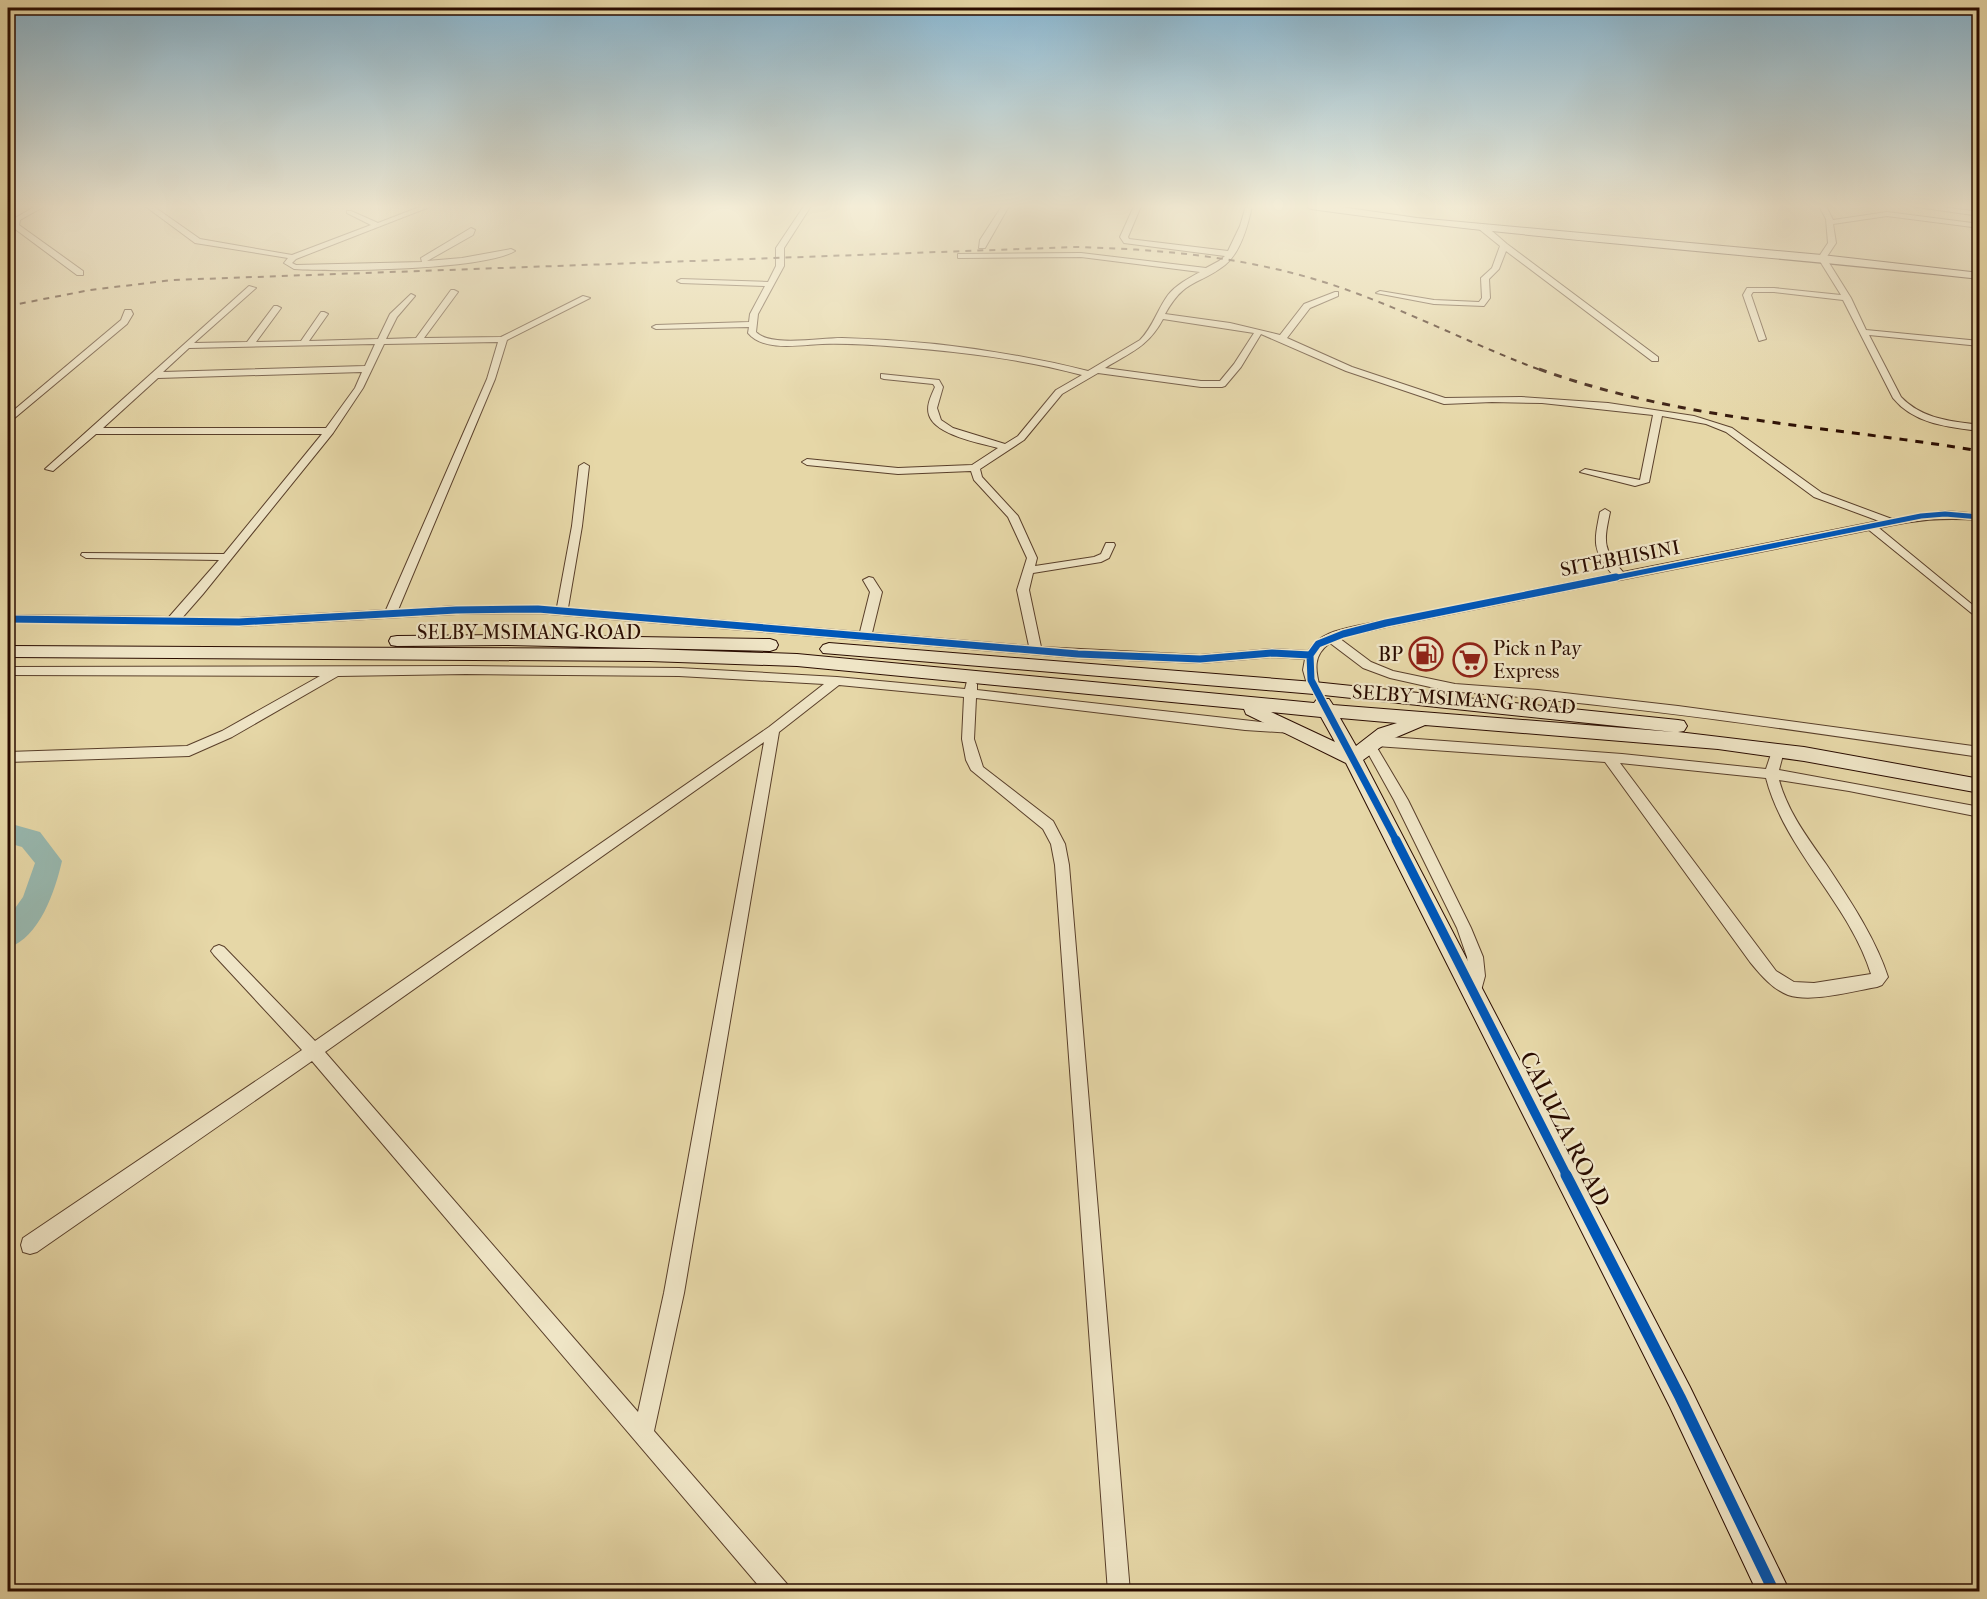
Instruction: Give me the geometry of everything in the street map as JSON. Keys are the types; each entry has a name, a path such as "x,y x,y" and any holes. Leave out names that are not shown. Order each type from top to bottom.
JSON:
{"main road":[{"name":"SELBY MSIMANG ROAD","path":"8,641 505,640 762,644 1314,688 1453,695 1761,736 1980,773"},
{"name":"SELBY MSIMANG ROAD","path":"8,652 750,657 797,660 971,685 1236,703 1676,738 1778,750 1980,786"},
{"name":"CALUZA ROAD","path":"1314,688 1328,711 1366,748 1473,993 1680,1397 1774,1592"},
{"path":"1236,703 1296,729 1366,748 1394,730 1429,719"}],"street":[{"path":"681,281 771,284"},
{"path":"773,281 754,314 753,336 764,340 843,341 957,350 1026,358 1094,372 1201,384 1222,384 1259,331"},
{"path":"807,462 898,471 975,468 982,461 1007,447 1030,428 1059,392 1143,342 1166,303 1179,288 1192,281"},
{"path":"1380,293 1434,302 1481,304 1486,298 1485,281"},
{"path":"1550,281 1655,359"},
{"path":"1836,281 1897,398 1908,409 1940,422 1980,428"},
{"path":"50,469 96,431 154,375 252,288"},
{"path":"1762,339 1747,295 1750,290 1774,290 1847,298"},
{"path":"418,341 454,292"},
{"path":"1282,338 1307,306 1335,294"},
{"path":"172,621 330,431 368,369 393,316 411,296"},
{"path":"187,346 503,339 586,298"},
{"path":"250,344 277,309"},
{"path":"8,419 124,322 128,312"},
{"path":"303,344 324,314"},
{"path":"1160,316 1259,331 1282,338 1349,369 1444,401 1458,403 1502,399 1570,402 1658,413 1722,426 1818,495 1891,522"},
{"path":"656,327 753,324"},
{"path":"1863,332 1980,344"},
{"path":"390,614 491,379 503,339"},
{"path":"154,375 368,369"},
{"path":"884,376 936,382 939,387 932,407 937,423 947,430 1007,447"},
{"path":"1585,472 1626,482 1644,482 1646,466 1652,454 1658,413"},
{"path":"96,431 330,431"},
{"path":"562,610 577,526 584,466"},
{"path":"975,468 977,478 1012,516 1032,558 1023,590 1036,651"},
{"path":"1605,512 1598,548 1600,555 1619,575"},
{"name":"SITEBHISINI","path":"1310,655 1318,644 1331,638 1394,621 1933,514 1980,517"},
{"path":"1871,526 1980,617"},
{"path":"1029,570 1097,560 1105,556 1110,545"},
{"path":"86,555 227,557"},
{"path":"865,636 876,592 869,580"},
{"path":"8,619 249,622 510,608 562,610 1036,651 1200,659 1272,653 1310,655 1309,664 1314,688"},
{"path":"1331,638 1367,665 1453,695 1538,694 1678,710 1980,752"},
{"path":"8,671 574,670 679,672 837,681 971,685 1039,699 1245,726 1296,729"},
{"path":"8,757 189,751 227,734 336,672"},
{"path":"30,1245 314,1051 773,730 837,681"},
{"path":"971,685 968,727 970,759 978,770 1048,825 1058,844 1060,855 1119,1592"},
{"path":"643,1436 674,1293 773,730"},
{"path":"1366,748 1477,747 1771,774 1980,812"},
{"path":"1609,758 1755,957 1782,986 1799,991 1877,980 1881,977 1874,958 1832,884 1792,826 1778,800 1771,774 1778,750"},
{"path":"219,951 314,1051 779,1592"}],"waterway":[{"path":"8,833 31,839 49,861 34,902 23,920 8,936"}],"railway":[{"path":"8,306 90,290 168,281"},
{"path":"1319,281 1382,303 1543,371"},
{"path":"1539,369 1647,400 1702,411 1980,451"}],"cycle path":[{"path":"1774,1592 1680,1397 1368,786 1311,680 1310,655 1318,644 1343,634 1386,623 1921,516 1945,514 1980,517"},
{"path":"8,619 239,622 456,610 538,609 1078,654 1200,659 1272,653 1310,655"}],"place":[{"name":"BP","path":"1426,654"},
{"name":"Pick n Pay Express","path":"1470,660"}]}
